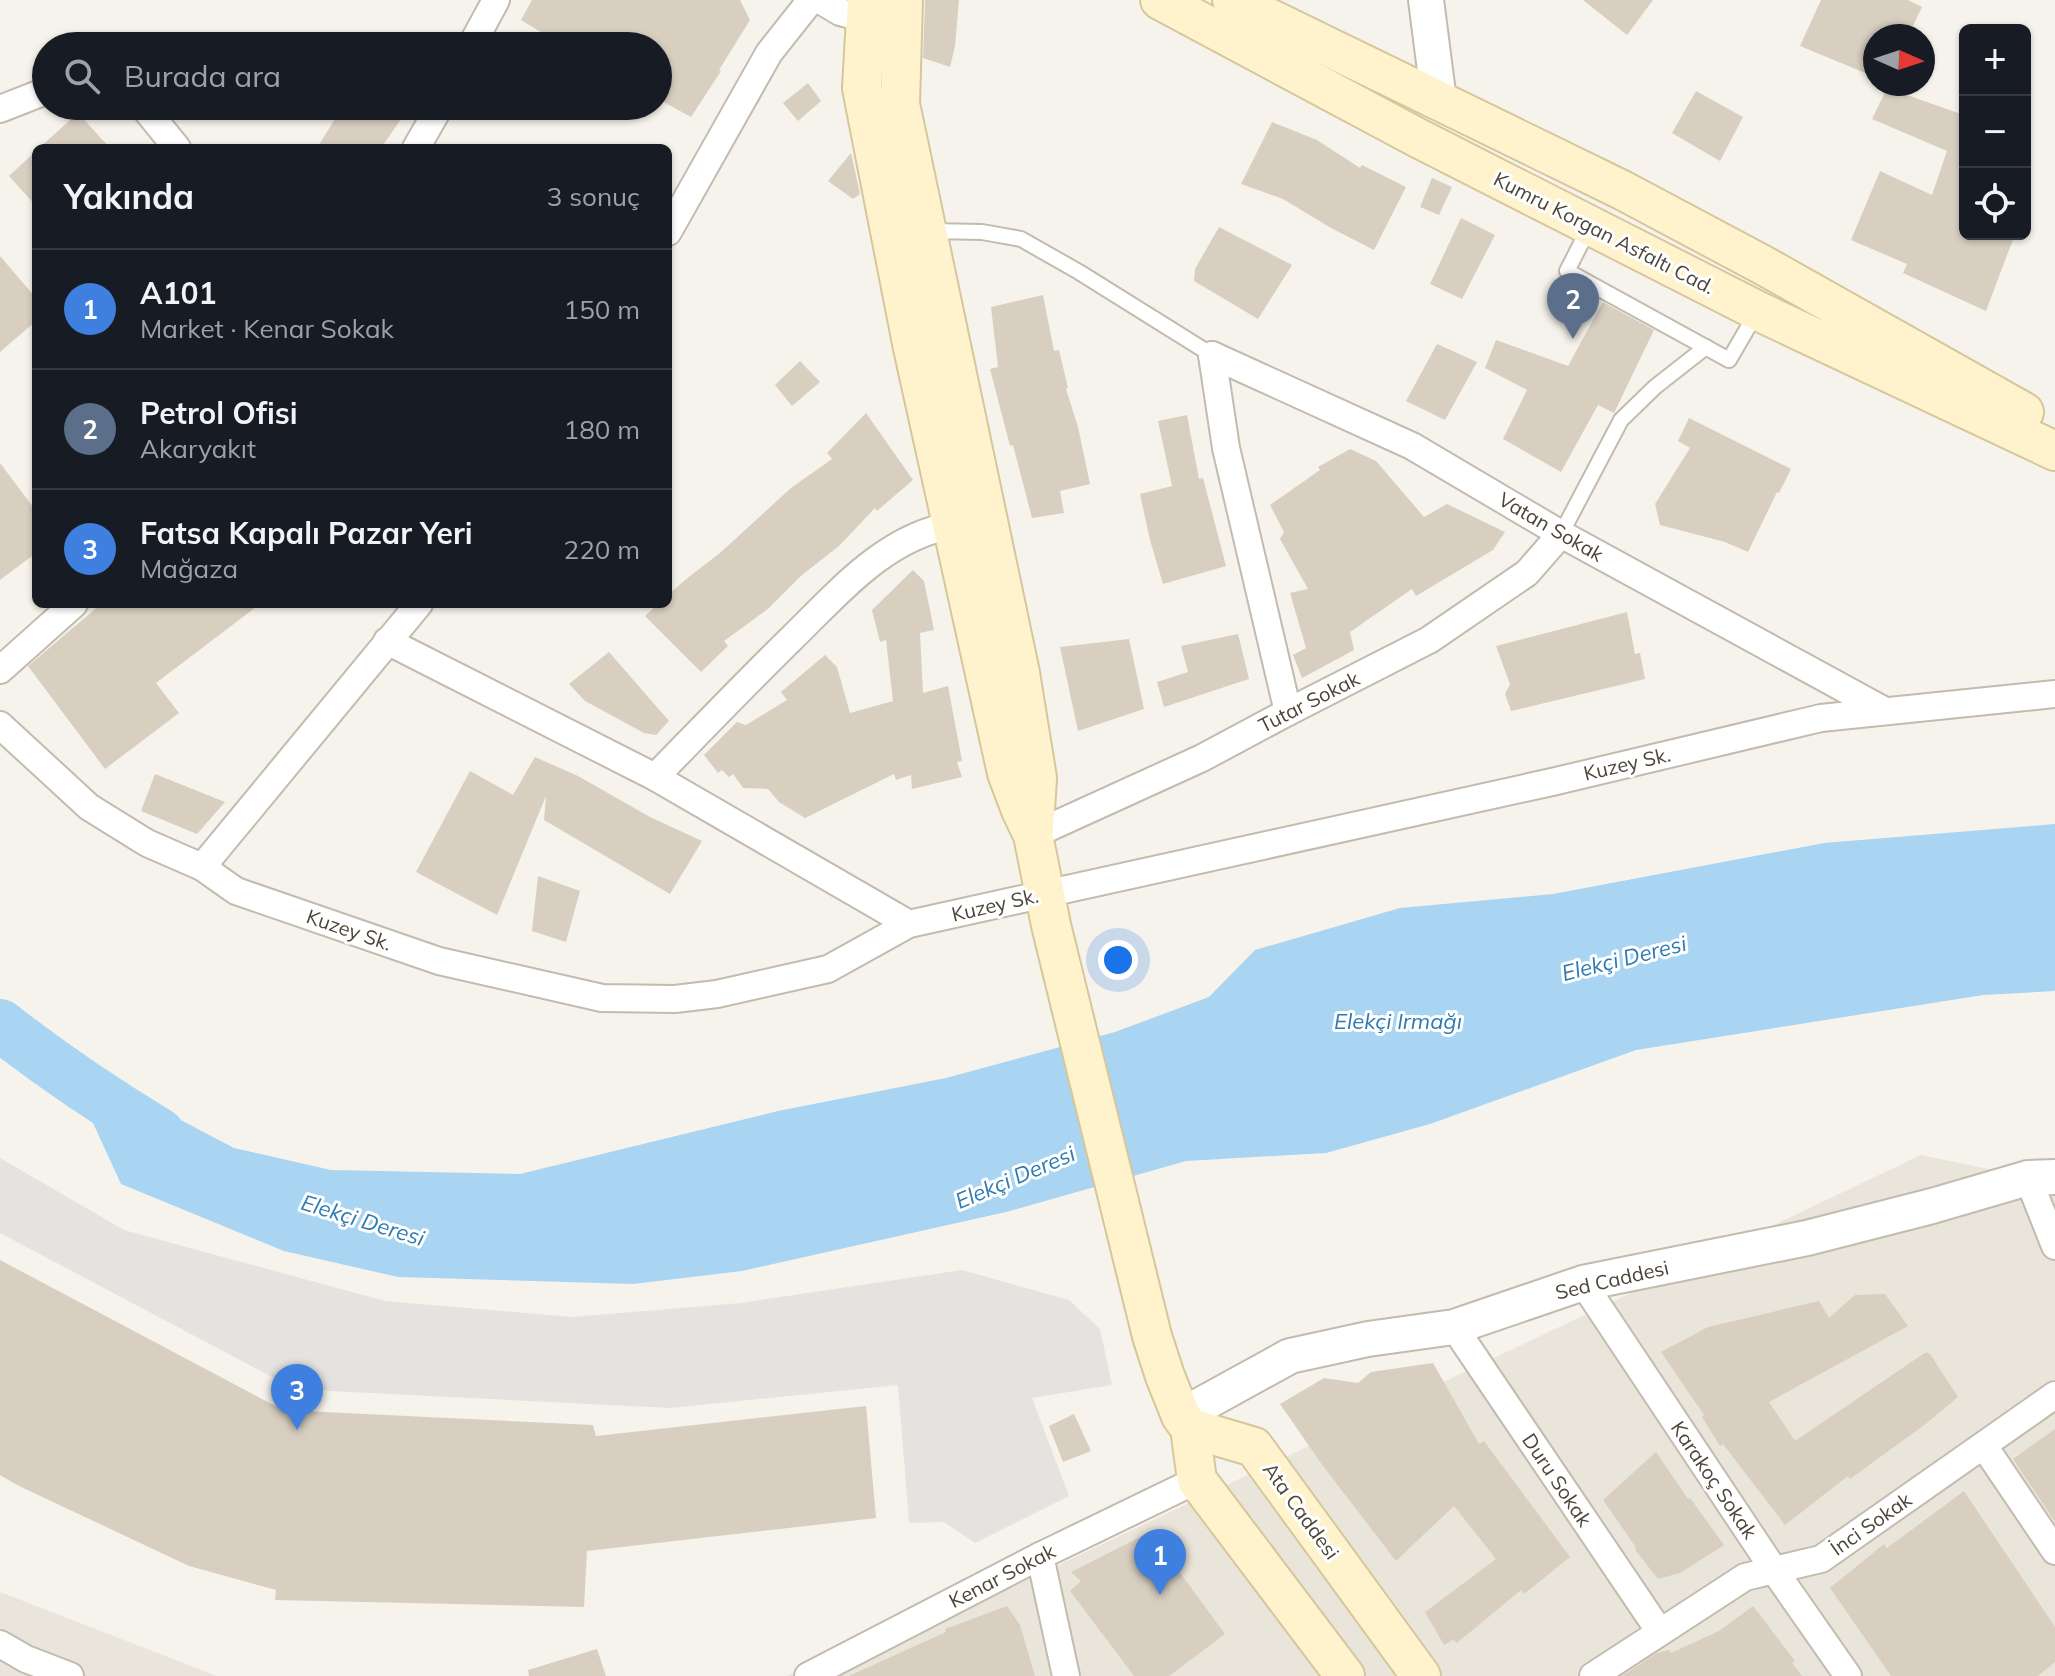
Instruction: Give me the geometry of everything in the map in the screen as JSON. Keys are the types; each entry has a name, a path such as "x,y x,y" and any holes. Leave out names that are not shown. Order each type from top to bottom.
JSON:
{"main road":[{"name":"Kumru Korgan Asfaltı Cad.","path":"1160,0 1418,138 1758,311 2055,451"},
{"path":"1232,0 1622,190 2023,411 2055,436"},
{"path":"866,10 862,88 916,358 969,519 1004,678 1037,778 1033,835"},
{"path":"902,14 900,104 951,346 969,519"},
{"path":"916,358 951,346"},
{"path":"1004,678 1007,773 1033,835 1152,1336 1165,1376 1186,1422 1197,1480 1345,1676"},
{"name":"Ata Caddesi","path":"1186,1422 1254,1447 1421,1676"}],"street":[{"path":"479,32 496,0"},
{"path":"672,225 769,53 811,0"},
{"path":"820,0 840,12 866,10 902,14"},
{"path":"1426,0 1439,101"},
{"path":"0,109 32,96"},
{"path":"154,120 174,144"},
{"path":"418,144 432,120"},
{"path":"1212,355 1226,448 1288,712"},
{"name":"Vatan Sokak","path":"1212,355 1412,446 1561,534 1885,711"},
{"path":"655,777 868,564 915,535 969,519"},
{"name":"Tutar Sokak","path":"1033,835 1202,758 1429,640 1527,573 1561,534"},
{"path":"0,670 70,608"},
{"path":"202,867 416,608"},
{"path":"387,641 655,777 909,924"},
{"name":"Kuzey Sk.","path":"0,725 89,807 147,843 202,867 236,891 439,961 602,998 675,999 717,994 828,969 909,924 1049,909 1552,782 1821,718 2055,694"},
{"path":"2041,1177 2055,1246"},
{"name":"Sed Caddesi","path":"1186,1422 1290,1356 1368,1339 1454,1327 1583,1283 1807,1238 2041,1177"},
{"name":"Karakoç Sokak","path":"1583,1283 1848,1676"},
{"name":"Duru Sokak","path":"1454,1327 1660,1632"},
{"name":"İnci Sokak","path":"1593,1676 1745,1577 1821,1559 2055,1395"},
{"path":"1984,1446 2055,1551"},
{"name":"Kenar Sokak","path":"815,1674 1040,1556 1197,1480"},
{"path":"1040,1556 1066,1676"},
{"path":"0,1644 26,1659 70,1676"}],"lane":[{"path":"1590,226 1567,271 1729,360 1758,311"},
{"path":"928,231 982,232 1021,239 1212,355"},
{"path":"1561,534 1621,420 1655,387 1706,347"}],"shaded area":[{"path":"1921,1155 2055,1183 2055,1676 786,1676 970,1607"},
{"path":"0,1158 124,1230 385,1301 572,1317 741,1303 962,1270 1069,1300 1100,1329 1112,1385 1032,1398 1069,1496 975,1543 944,1522 909,1523 898,1385 670,1408 329,1391 274,1378 0,1233"},
{"path":"0,1592 217,1676 0,1676"}],"water":[{"name":"Elekçi Irmağı","path":"2055,824 2055,991 1983,995 1636,1050 1430,1124 1326,1153 1186,1161 1006,1212 742,1271 633,1284 398,1277 284,1251 121,1184 81,1097 135,1096 234,1148 331,1170 520,1174 778,1111 946,1078 1115,1032 1209,997 1255,950 1400,908 1553,894 1824,843"}],"building":[{"path":"532,0 740,0 750,20 691,117 672,107 672,32 541,32 521,20"},
{"path":"925,0 959,0 950,67 923,58"},
{"path":"1583,0 1653,0 1627,35"},
{"path":"1821,0 1908,0 1922,7 1914,24 1863,24 1863,72 1800,46"},
{"path":"808,83 821,101 798,121 783,103"},
{"path":"1696,91 1743,117 1720,161 1672,133"},
{"path":"1883,96 1910,96 1959,113 1959,240 2013,240 1986,311 1903,273 1907,264 1851,240 1880,171 1932,195 1947,151 1872,119"},
{"path":"70,120 84,120 106,144 43,144"},
{"path":"334,120 400,120 384,144 319,144"},
{"path":"1272,122 1317,140 1360,168 1362,165 1406,187 1374,250 1283,199 1241,184"},
{"path":"851,153 860,194 853,199 828,181"},
{"path":"32,155 32,202 9,176"},
{"path":"1432,178 1452,187 1439,215 1420,207"},
{"path":"1461,218 1495,235 1462,299 1430,284"},
{"path":"1219,227 1292,265 1258,319 1194,281 1195,269"},
{"path":"0,256 32,293 32,324 0,352"},
{"path":"1043,295 1054,351 1059,350 1090,484 1060,491 1064,513 1032,518 990,369 998,367 991,307"},
{"path":"1603,302 1654,330 1614,413 1598,405 1561,472 1503,439 1527,390 1485,368 1496,340 1568,366"},
{"path":"1437,344 1477,362 1445,420 1406,401"},
{"path":"800,361 820,382 792,406 775,385"},
{"path":"866,413 913,480 877,511 875,508 839,546 802,575 769,608 724,641 728,646 701,672 645,616 654,608 672,608 672,591 720,553 791,488 832,459 827,453"},
{"path":"1187,415 1199,479 1203,478 1226,566 1163,584 1140,494 1172,486 1158,421"},
{"path":"1689,418 1791,469 1748,552 1725,542 1660,525 1655,504 1690,448 1678,441"},
{"path":"1350,449 1376,461 1424,517 1447,504 1505,532 1493,550 1416,596 1412,589 1350,632 1354,650 1302,678 1293,655 1306,648 1290,593 1308,589 1280,539 1284,532 1270,505 1320,470 1318,467"},
{"path":"0,463 32,506 32,556 0,580"},
{"path":"913,570 924,581 934,630 920,633 923,693 948,686 962,761 957,762 962,777 912,789 911,775 896,780 894,774 805,818 779,802 768,789 743,788 733,774 729,777 722,770 718,773 704,755 737,722 746,725 787,700 781,692 825,655 837,667 850,713 893,701 886,640 880,642 872,610"},
{"path":"96,608 255,608 156,683 179,713 105,769 28,666"},
{"path":"1627,612 1635,654 1640,653 1645,679 1511,711 1505,694 1510,684 1496,646"},
{"path":"1238,634 1249,679 1164,707 1157,682 1188,672 1181,646"},
{"path":"1129,639 1144,709 1078,731 1060,647"},
{"path":"609,652 669,721 656,735 644,733 585,701 569,684"},
{"path":"535,757 702,841 670,894 544,820 546,796 497,915 416,872 470,771 513,795"},
{"path":"155,774 225,802 197,834 141,811"},
{"path":"538,876 580,891 566,942 532,931"},
{"path":"0,1260 283,1410 593,1425 596,1436 866,1406 876,1518 587,1551 584,1607 275,1600 276,1590 189,1566 0,1475"},
{"path":"1885,1294 1908,1326 1769,1402 1795,1441 1926,1352 1958,1397 1927,1423 1850,1479 1848,1476 1785,1525 1723,1444 1720,1446 1702,1417 1704,1415 1661,1352 1708,1327 1819,1301 1829,1318 1855,1295"},
{"path":"1433,1363 1479,1444 1484,1441 1570,1557 1524,1594 1521,1590 1457,1643 1453,1640 1444,1645 1425,1612 1496,1559 1454,1506 1396,1561 1280,1404 1324,1378 1358,1383 1371,1372"},
{"path":"1074,1414 1091,1451 1063,1462 1049,1426"},
{"path":"2055,1429 2055,1522 2013,1459"},
{"path":"1656,1452 1724,1545 1680,1573 1658,1579 1603,1500"},
{"path":"1964,1491 2055,1627 2055,1662 2038,1676 1891,1676 1830,1588 1884,1544 1887,1548"},
{"path":"1150,1532 1225,1634 1169,1676 1134,1676 1070,1591 1081,1581 1071,1572"},
{"path":"1007,1606 1020,1625 1035,1676 849,1676 946,1632 945,1629"},
{"path":"1753,1606 1795,1661 1792,1663 1802,1676 1622,1676 1657,1653 1669,1650 1671,1653 1719,1631"},
{"path":"597,1649 606,1676 529,1676 528,1670"}],"waterway":[{"name":"Elekçi Deresi","path":"0,1025 78,1082 159,1134"}],"place":[{"name":"Petrol Ofisi","path":"1573,339"},
{"name":"Fatsa Kapalı Pazar Yeri","path":"297,1430"},
{"name":"A101","path":"1160,1595"}]}
